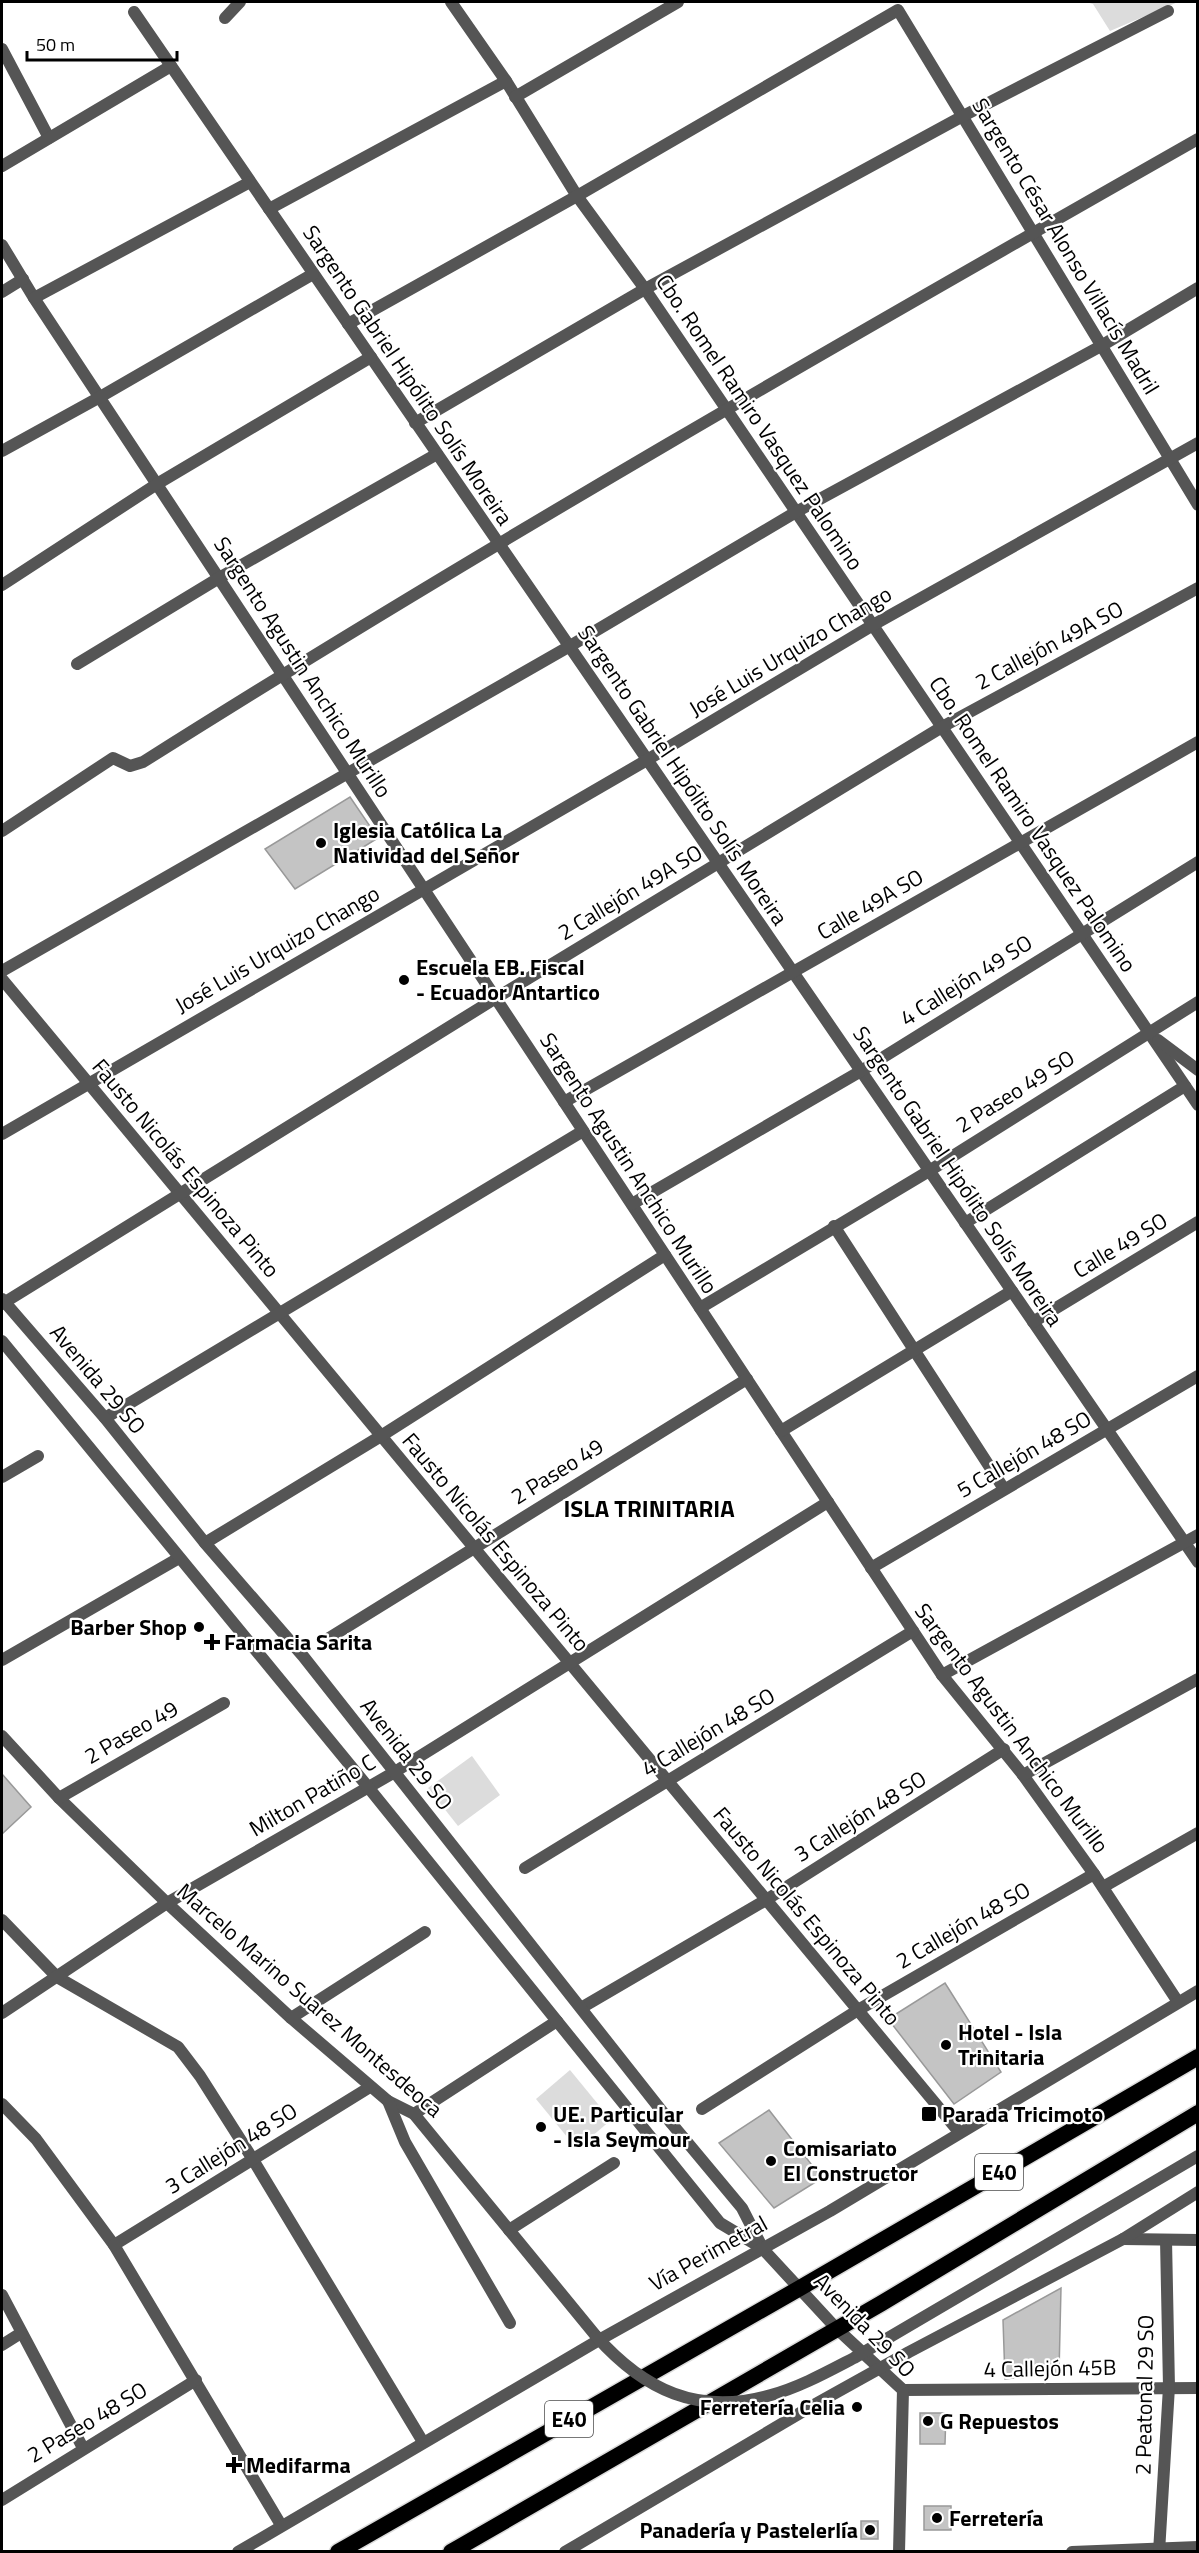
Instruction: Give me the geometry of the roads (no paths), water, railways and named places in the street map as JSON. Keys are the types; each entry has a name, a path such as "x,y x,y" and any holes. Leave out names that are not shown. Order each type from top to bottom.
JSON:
{"highway":[{"name":"E40","path":"338,2552 800,2288 1197,2056"},
{"name":"E40","path":"452,2552 835,2327 882,2303 1197,2113"}],"street":[{"path":"225,18 240,2"},
{"name":"Cbo. Romel Ramiro Vasquez Palomino","path":"451,2 506,81 578,196 645,289 1197,1105"},
{"path":"515,98 678,2"},
{"name":"Sargento César Alonso Villacís Madril","path":"578,196 898,10 1197,505"},
{"path":"416,423 645,289 963,116 1168,10"},
{"name":"Sargento Gabriel Hipólito Solís Moreira","path":"134,12 1197,1562"},
{"path":"2,49 49,138"},
{"path":"2,166 171,66"},
{"path":"269,209 506,81"},
{"path":"2,831 112,758 129,766 136,766 143,762 282,674 726,408 1197,139"},
{"path":"34,298 250,182"},
{"path":"348,324 578,196"},
{"name":"Sargento Agustin Anchico Murillo","path":"2,245 34,298 942,1675 1023,1774 1103,1887 1178,2002"},
{"path":"2,451 314,274"},
{"path":"2,292 23,279"},
{"path":"2,971 346,772 570,646 796,512 1101,346 1197,288"},
{"path":"2,585 157,484 371,357"},
{"name":"José Luis Urquizo Chango","path":"2,1134 647,760 873,625 1197,443"},
{"path":"77,664 219,578 437,454"},
{"name":"2 Callejón 49A SO","path":"2,1302 942,727 1197,588"},
{"name":"Calle 49A SO","path":"564,1102 793,973 1019,841 1197,742"},
{"name":"4 Callejón 49 SO","path":"632,1204 861,1071 1197,862"},
{"name":"Fausto Nicolás Espinoza Pinto","path":"2,979 959,2132"},
{"name":"2 Paseo 49 SO","path":"700,1308 929,1171 1197,1002"},
{"path":"1148,1032 1197,1070"},
{"path":"965,1223 1185,1086"},
{"path":"105,1418 583,1131"},
{"name":"Calle 49 SO","path":"1033,1322 1197,1222"},
{"path":"834,1226 1004,1489"},
{"path":"205,1543 381,1436 665,1255"},
{"path":"781,1431 1012,1291"},
{"name":"Avenida 29 SO","path":"2,1302 105,1418 205,1543 303,1656 672,2124 742,2208 762,2248"},
{"name":"Avenida 29 SO","path":"2,1341 368,1787 720,2223 762,2248 835,2327 903,2390 898,2552"},
{"name":"5 Callejón 48 SO","path":"871,1568 1004,1489 1108,1431 1197,1376"},
{"name":"2 Paseo 49","path":"329,1638 747,1379"},
{"path":"2,1477 38,1456"},
{"name":"Milton Patiño C","path":"2,2013 167,1903 393,1773 828,1502"},
{"path":"942,1675 1197,1535"},
{"path":"2,1660 179,1558"},
{"name":"4 Callejón 48 SO","path":"525,1868 913,1631"},
{"path":"1023,1774 1197,1679"},
{"name":"2 Paseo 49","path":"59,1798 224,1703"},
{"name":"Marcelo Marino Suarez Montesdeoca","path":"2,1736 59,1798 167,1903 291,2018 370,2087 388,2101 414,2114 596,2336 624,2364 651,2385 672,2393 697,2400 726,2402 771,2395 810,2380 854,2358 1197,2156"},
{"name":"3 Callejón 48 SO","path":"582,2008 766,1900 1004,1749"},
{"path":"1103,1887 1197,1833"},
{"name":"2 Callejón 48 SO","path":"702,2109 858,2010 1094,1874"},
{"path":"2,1920 57,1977 178,2047 200,2076 252,2158 423,2442"},
{"path":"291,2018 425,1932"},
{"name":"Vía Perimetral","path":"238,2552 423,2442 762,2248 1197,1991"},
{"path":"414,2114 557,2021"},
{"name":"3 Callejón 48 SO","path":"114,2245 370,2087"},
{"path":"388,2101 405,2142 510,2323"},
{"path":"2,2104 36,2139 114,2245 281,2525"},
{"path":"509,2230 614,2163"},
{"path":"565,2552 880,2368 1123,2239 1197,2193"},
{"path":"1123,2239 1197,2240"},
{"name":"2 Peatonal 29 SO","path":"1159,2549 1169,2387 1166,2240"},
{"path":"2,2295 83,2448"},
{"path":"2,2345 21,2333"},
{"name":"2 Paseo 48 SO","path":"2,2500 196,2380"},
{"name":"4 Callejón 45B","path":"903,2390 1197,2388"},
{"path":"1072,2552 1197,2547"}],"place":[{"name":"Iglesia Católica La Natividad del Señor","path":"321,843"},
{"name":"Escuela EB. Fiscal - Ecuador Antartico","path":"404,980"},
{"name":"Barber Shop","path":"199,1627"},
{"name":"Farmacia Sarita","path":"212,1642"},
{"name":"Hotel - Isla Trinitaria","path":"946,2045"},
{"name":"Parada Tricimoto","path":"929,2114"},
{"name":"UE. Particular - Isla Seymour","path":"541,2127"},
{"name":"Comisariato El Constructor","path":"771,2161"},
{"name":"Ferretería Celia","path":"857,2407"},
{"name":"G Repuestos","path":"928,2421"},
{"name":"Medifarma","path":"234,2465"},
{"name":"Ferretería","path":"937,2518"},
{"name":"Panadería y Pastelerlía","path":"870,2530"}],"district":[{"name":"ISLA TRINITARIA","path":"649,1508"}]}
